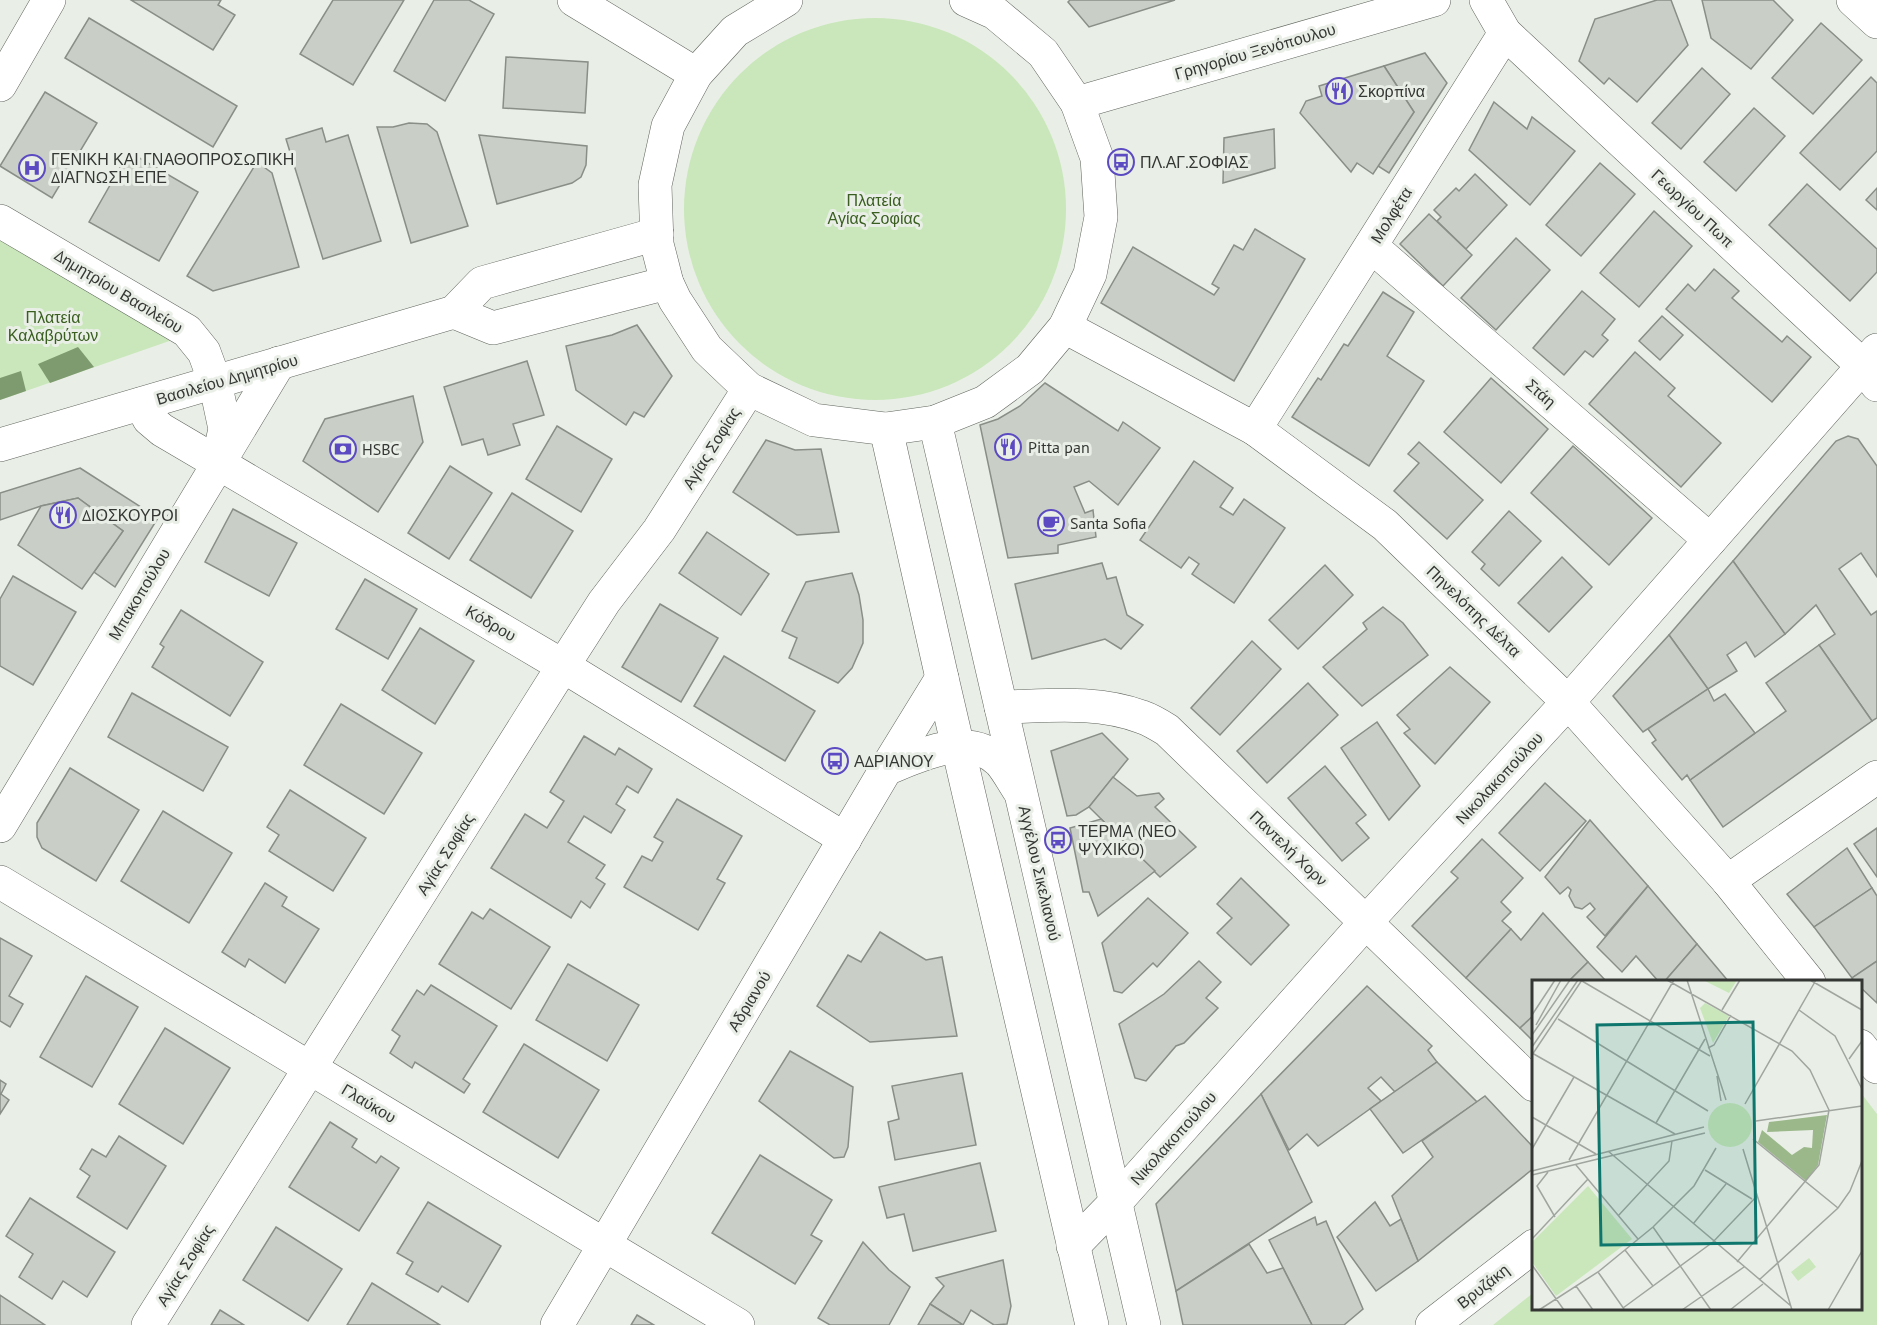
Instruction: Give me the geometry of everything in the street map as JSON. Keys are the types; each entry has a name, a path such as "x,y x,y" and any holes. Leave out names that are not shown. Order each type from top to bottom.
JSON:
{"street":[{"path":"0,85 49,0"},
{"path":"574,0 696,74"},
{"path":"786,0 735,31 696,74 668,126 655,185 657,244 667,283 706,349 749,389 814,420 886,429 934,422 985,402 1030,369 1065,327 1090,274 1101,217 1097,158 1077,103 1042,52 989,4"},
{"name":"Γρηγορίου Ξενόπουλου","path":"1077,103 1434,0"},
{"path":"1486,0 1505,33"},
{"path":"1853,0 1877,22"},
{"name":"Μολφέτα","path":"1255,429 1505,33"},
{"name":"Γεωργίου Πωπ","path":"1505,33 1872,367"},
{"name":"Δημητρίου Βασιλείου","path":"0,221 187,331 204,352 215,382 225,429 217,464"},
{"name":"Βασιλείου Δημητρίου","path":"0,445 454,312 482,283 657,234"},
{"name":"Στάη","path":"1371,246 1710,540"},
{"path":"454,312 493,328 667,283"},
{"name":"Πηνελόπης Δέλτα","path":"1065,327 1255,429 1384,525 1568,702 1728,881 1808,980"},
{"name":"Μπακοπούλου","path":"0,826 279,363"},
{"name":"Νικολακοπούλου","path":"1073,1246 1116,1202 1366,922 1568,702 1710,540 1872,367"},
{"name":"Αγίας Σοφίας","path":"148,1325 604,602 659,530 749,389"},
{"name":"Κόδρου","path":"141,404 149,419 162,430 217,464 563,666 845,839"},
{"name":"Αγγέλου Σικελιανού","path":"934,422 1144,1325"},
{"path":"886,429 1092,1325"},
{"name":"Αδριανού","path":"557,1325 942,678"},
{"name":"Παντελή Χορν","path":"1001,707 1085,705 1115,709 1143,717 1167,730 1532,1084"},
{"path":"886,769 924,753 958,745 985,752 999,761 1022,794"},
{"path":"1728,881 1877,777"},
{"name":"Γλαύκου","path":"0,882 738,1325"},
{"path":"1862,1048 1877,1067"},
{"name":"Βρυζάκη","path":"1432,1325 1532,1247"}],"green space":[{"name":"Πλατεία Αγίας Σοφίας","path":"875,18 912,21 948,32 981,50 1010,74 1034,103 1052,136 1063,172 1066,209 1063,246 1052,282 1034,315 1010,344 981,368 948,386 912,397 875,400 838,397 802,386 769,368 740,344 716,315 698,282 687,246 684,209 687,172 698,136 716,103 740,74 769,50 802,32 838,21"},
{"name":"Πλατεία Καλαβρύτων","path":"0,232 175,339 0,400"},
{"path":"1862,1094 1877,1114 1877,1325 1493,1325 1532,1294 1532,1310 1862,1310"}],"shaded area":[{"path":"78,347 94,367 50,383 38,364"},
{"path":"21,371 26,391 0,400 0,378"}],"building":[{"path":"131,0 221,0 218,5 235,15 213,50"},
{"path":"333,0 404,0 353,85 300,54"},
{"path":"434,0 469,0 494,14 445,101 394,71"},
{"path":"1070,0 1175,0 1089,27 1068,2"},
{"path":"1657,0 1671,0 1688,45 1637,102 1609,78 1604,84 1579,61 1595,19"},
{"path":"1702,0 1773,0 1793,20 1751,69 1711,38"},
{"path":"89,18 237,106 213,147 65,58"},
{"path":"1821,23 1862,60 1813,114 1772,78"},
{"path":"1425,53 1447,83 1389,173 1378,166 1414,112 1384,66"},
{"path":"506,57 588,62 585,113 503,108"},
{"path":"1384,66 1414,112 1373,174 1357,163 1351,172 1300,113 1306,101 1322,96 1319,86"},
{"path":"1702,68 1730,94 1681,149 1652,123"},
{"path":"1871,77 1877,83 1877,151 1840,190 1800,153"},
{"path":"45,92 97,123 52,198 0,166"},
{"path":"1494,102 1527,129 1532,117 1575,151 1530,205 1469,150"},
{"path":"1754,108 1785,136 1736,191 1704,162"},
{"path":"409,123 427,124 437,132 468,226 411,243 377,127 393,127"},
{"path":"322,128 326,142 348,135 381,241 323,259 286,139"},
{"path":"1274,129 1275,168 1223,183 1224,138"},
{"path":"479,135 587,146 586,165 581,177 572,183 497,204"},
{"path":"129,152 198,192 159,261 89,222"},
{"path":"257,162 272,173 299,267 213,291 187,276"},
{"path":"1600,163 1635,194 1581,256 1546,225"},
{"path":"1475,174 1507,205 1466,249 1437,221 1441,217 1434,210 1456,188 1459,191"},
{"path":"1807,184 1877,249 1877,272 1850,301 1769,225"},
{"path":"1877,188 1877,210 1866,200"},
{"path":"1654,211 1692,246 1639,307 1600,273"},
{"path":"1429,214 1472,255 1443,286 1400,244"},
{"path":"1255,229 1305,259 1234,381 1101,303 1133,247 1214,295 1219,288 1212,284 1234,245 1243,250"},
{"path":"1516,238 1550,270 1496,330 1461,298"},
{"path":"1714,269 1739,291 1732,298 1782,342 1787,336 1811,357 1772,402 1666,309 1688,284 1695,291"},
{"path":"1582,291 1615,319 1602,335 1608,340 1593,357 1585,351 1564,375 1533,348"},
{"path":"1383,292 1414,312 1387,356 1424,381 1369,466 1292,417 1318,378 1321,380 1344,344 1348,346"},
{"path":"1662,316 1683,335 1660,360 1639,341"},
{"path":"637,325 672,376 644,417 634,412 626,425 576,390 566,346 612,335"},
{"path":"1635,352 1675,388 1668,396 1721,443 1681,487 1589,404"},
{"path":"527,361 544,415 513,424 520,445 488,455 483,439 462,445 444,387"},
{"path":"1491,378 1548,429 1501,483 1444,432"},
{"path":"1045,383 1118,431 1123,422 1160,448 1118,505 1089,481 1074,487 1085,513 1093,510 1096,537 1058,545 1058,553 1008,558 980,425 998,419 1020,406"},
{"path":"413,396 423,442 378,512 303,461 325,419"},
{"path":"557,426 612,459 581,512 526,479"},
{"path":"1848,436 1858,439 1877,466 1877,577 1861,553 1839,569 1871,615 1877,611 1877,718 1872,721 1819,645 1835,634 1816,605 1785,634 1733,561 1836,441"},
{"path":"766,440 795,450 821,449 839,532 797,535 733,492"},
{"path":"1419,442 1483,500 1447,539 1394,491 1419,463 1408,454"},
{"path":"1573,446 1652,518 1609,565 1531,493"},
{"path":"1194,461 1233,488 1220,507 1233,515 1244,499 1285,528 1234,603 1192,574 1199,564 1189,557 1181,568 1140,540"},
{"path":"450,466 492,493 449,559 408,533"},
{"path":"80,468 158,518 115,587 94,572 123,531 78,498 41,506 0,520 0,493"},
{"path":"512,493 573,531 531,598 470,560"},
{"path":"78,498 123,531 82,589 18,545 41,506"},
{"path":"233,509 297,543 269,596 205,562"},
{"path":"1509,511 1541,541 1499,586 1481,569 1485,564 1472,552"},
{"path":"707,532 769,574 741,615 679,573"},
{"path":"1562,557 1592,587 1549,632 1518,603"},
{"path":"1733,561 1785,634 1755,657 1746,642 1727,655 1737,671 1708,689 1669,635"},
{"path":"1102,563 1107,579 1116,577 1127,615 1143,625 1121,649 1105,639 1032,659 1015,584"},
{"path":"1325,565 1353,595 1298,649 1269,620"},
{"path":"852,573 859,595 863,620 863,643 852,668 838,683 789,658 797,638 782,631 806,582"},
{"path":"13,576 76,612 33,685 0,666 0,599"},
{"path":"365,579 417,609 388,659 336,629"},
{"path":"660,604 718,638 681,702 622,667"},
{"path":"1383,607 1403,623 1428,655 1362,706 1323,667 1367,629 1363,623"},
{"path":"181,610 263,662 230,716 152,667 164,647 160,644"},
{"path":"420,628 474,661 435,724 382,690"},
{"path":"1669,635 1708,689 1643,732 1613,696"},
{"path":"1252,641 1281,669 1220,735 1191,708"},
{"path":"1819,645 1872,721 1723,827 1690,780 1786,711 1766,683"},
{"path":"724,656 815,711 785,761 694,706"},
{"path":"1450,667 1490,702 1435,764 1404,733 1410,729 1397,715"},
{"path":"1308,683 1338,715 1267,783 1237,751"},
{"path":"1708,689 1714,701 1725,694 1755,733 1690,780 1687,775 1682,780 1652,743 1656,740 1648,729"},
{"path":"132,693 228,747 203,791 108,737"},
{"path":"341,704 422,753 384,814 304,765"},
{"path":"1377,722 1420,786 1389,820 1341,748"},
{"path":"1102,733 1128,759 1089,807 1076,815 1067,816 1051,751"},
{"path":"584,736 615,755 619,748 652,769 638,793 627,786 616,804 625,810 611,833 584,816 568,842 605,865 596,878 605,884 590,908 581,901 571,918 491,868 525,814 547,828 564,801 550,792"},
{"path":"1325,766 1366,815 1356,823 1369,838 1342,861 1288,798"},
{"path":"70,768 139,810 96,881 42,848 37,837 37,823"},
{"path":"1113,777 1137,796 1159,793 1164,799 1155,807 1196,847 1160,877 1089,807"},
{"path":"1545,783 1586,821 1540,871 1499,833"},
{"path":"290,790 366,838 333,891 269,851 279,835 267,827"},
{"path":"677,799 742,836 717,879 725,883 698,930 624,887 642,856 652,861 663,842 654,837"},
{"path":"163,811 232,853 189,923 121,881"},
{"path":"1101,819 1155,871 1098,916 1089,892 1083,892 1070,828"},
{"path":"1590,820 1648,886 1605,936 1587,917 1595,909 1590,903 1582,909 1575,907 1569,896 1571,890 1568,887 1560,894 1545,877"},
{"path":"1877,828 1877,877 1854,844"},
{"path":"1482,839 1523,878 1501,902 1511,912 1502,921 1511,929 1466,978 1412,926 1458,878 1451,872"},
{"path":"1847,848 1872,888 1814,927 1787,894"},
{"path":"1241,878 1289,925 1251,965 1217,933 1232,918 1217,904"},
{"path":"265,883 287,897 282,906 319,929 285,983 249,959 245,967 222,952"},
{"path":"1648,886 1697,944 1666,980 1657,980 1636,956 1622,972 1597,947"},
{"path":"1872,888 1877,896 1877,961 1852,978 1814,927"},
{"path":"1148,898 1188,933 1157,967 1153,963 1122,993 1114,991 1102,943"},
{"path":"490,909 550,947 511,1009 439,964 472,912 483,919"},
{"path":"1543,913 1588,962 1570,980 1532,980 1532,1017 1520,1028 1466,978 1511,929 1521,940"},
{"path":"880,932 926,960 942,957 957,1036 870,1042 817,1006 848,955 861,962"},
{"path":"0,938 32,956 9,996 23,1004 10,1027 0,1021"},
{"path":"1697,944 1727,980 1666,980"},
{"path":"1199,961 1221,982 1206,998 1218,1008 1184,1043 1176,1046 1146,1081 1135,1078 1119,1024 1164,994"},
{"path":"1877,961 1877,1003 1862,989 1862,980 1852,978"},
{"path":"1588,962 1605,980 1570,980"},
{"path":"568,964 639,1005 607,1061 536,1020"},
{"path":"86,976 138,1007 92,1087 40,1057"},
{"path":"431,985 497,1026 463,1079 470,1084 464,1093 415,1062 412,1068 390,1053 400,1036 392,1030 417,990 424,995"},
{"path":"1367,986 1432,1046 1428,1050 1437,1062 1395,1092 1381,1077 1368,1088 1381,1101 1318,1146 1307,1134 1289,1150 1261,1094"},
{"path":"1532,1017 1532,1040 1520,1028"},
{"path":"165,1028 230,1068 183,1144 119,1104"},
{"path":"524,1044 599,1090 558,1158 483,1112"},
{"path":"790,1051 853,1087 848,1147 844,1157 834,1158 759,1101"},
{"path":"1437,1062 1477,1102 1403,1153 1370,1109"},
{"path":"962,1073 976,1145 895,1160 888,1122 899,1119 892,1086"},
{"path":"0,1080 6,1084 1,1094 9,1100 0,1114"},
{"path":"1261,1094 1312,1202 1176,1291 1156,1204"},
{"path":"1485,1096 1532,1146 1532,1170 1418,1261 1392,1196 1433,1157 1422,1141"},
{"path":"330,1122 357,1139 352,1147 376,1163 381,1156 399,1168 359,1231 289,1187"},
{"path":"119,1136 166,1166 127,1229 77,1197 90,1176 80,1169 92,1149 106,1157"},
{"path":"760,1155 832,1200 811,1235 822,1241 795,1284 712,1233"},
{"path":"980,1163 996,1231 913,1251 904,1214 887,1218 879,1187"},
{"path":"30,1198 115,1252 87,1297 63,1281 52,1299 19,1277 33,1254 6,1236"},
{"path":"428,1202 501,1246 468,1302 442,1286 438,1292 406,1274 413,1262 397,1253"},
{"path":"1375,1202 1390,1226 1401,1219 1418,1261 1376,1291 1337,1237"},
{"path":"1315,1217 1317,1225 1326,1221 1363,1309 1344,1325 1312,1325 1269,1240"},
{"path":"276,1227 342,1269 308,1321 243,1280"},
{"path":"863,1242 889,1270 910,1287 889,1325 830,1325 818,1318"},
{"path":"1249,1244 1267,1273 1283,1268 1312,1325 1183,1325 1176,1291"},
{"path":"1003,1260 1011,1306 1007,1324 994,1325 971,1310 963,1325 930,1304 944,1286 936,1278"},
{"path":"372,1283 440,1325 347,1325"},
{"path":"0,1295 45,1325 0,1325"},
{"path":"930,1304 963,1325 918,1325"},
{"path":"220,1310 244,1325 211,1325"},
{"path":"637,1315 654,1325 631,1325"}],"place":[{"name":"Σκορπίνα","path":"1339,91"},
{"name":"ΠΛ.ΑΓ.ΣΟΦΙΑΣ","path":"1121,162"},
{"name":"ΓΕΝΙΚΗ ΚΑΙ ΓΝΑΘΟΠΡΟΣΩΠΙΚΗ ΔΙΑΓΝΩΣΗ ΕΠΕ","path":"32,168"},
{"name":"Pitta pan","path":"1008,447"},
{"name":"HSBC","path":"343,449"},
{"name":"ΔΙΟΣΚΟΥΡΟΙ","path":"63,515"},
{"name":"Santa Sofia","path":"1051,523"},
{"name":"ΑΔΡΙΑΝΟΥ","path":"835,761"},
{"name":"ΤΕΡΜΑ (ΝΕΟ ΨΥΧΙΚΟ)","path":"1058,840"}]}
